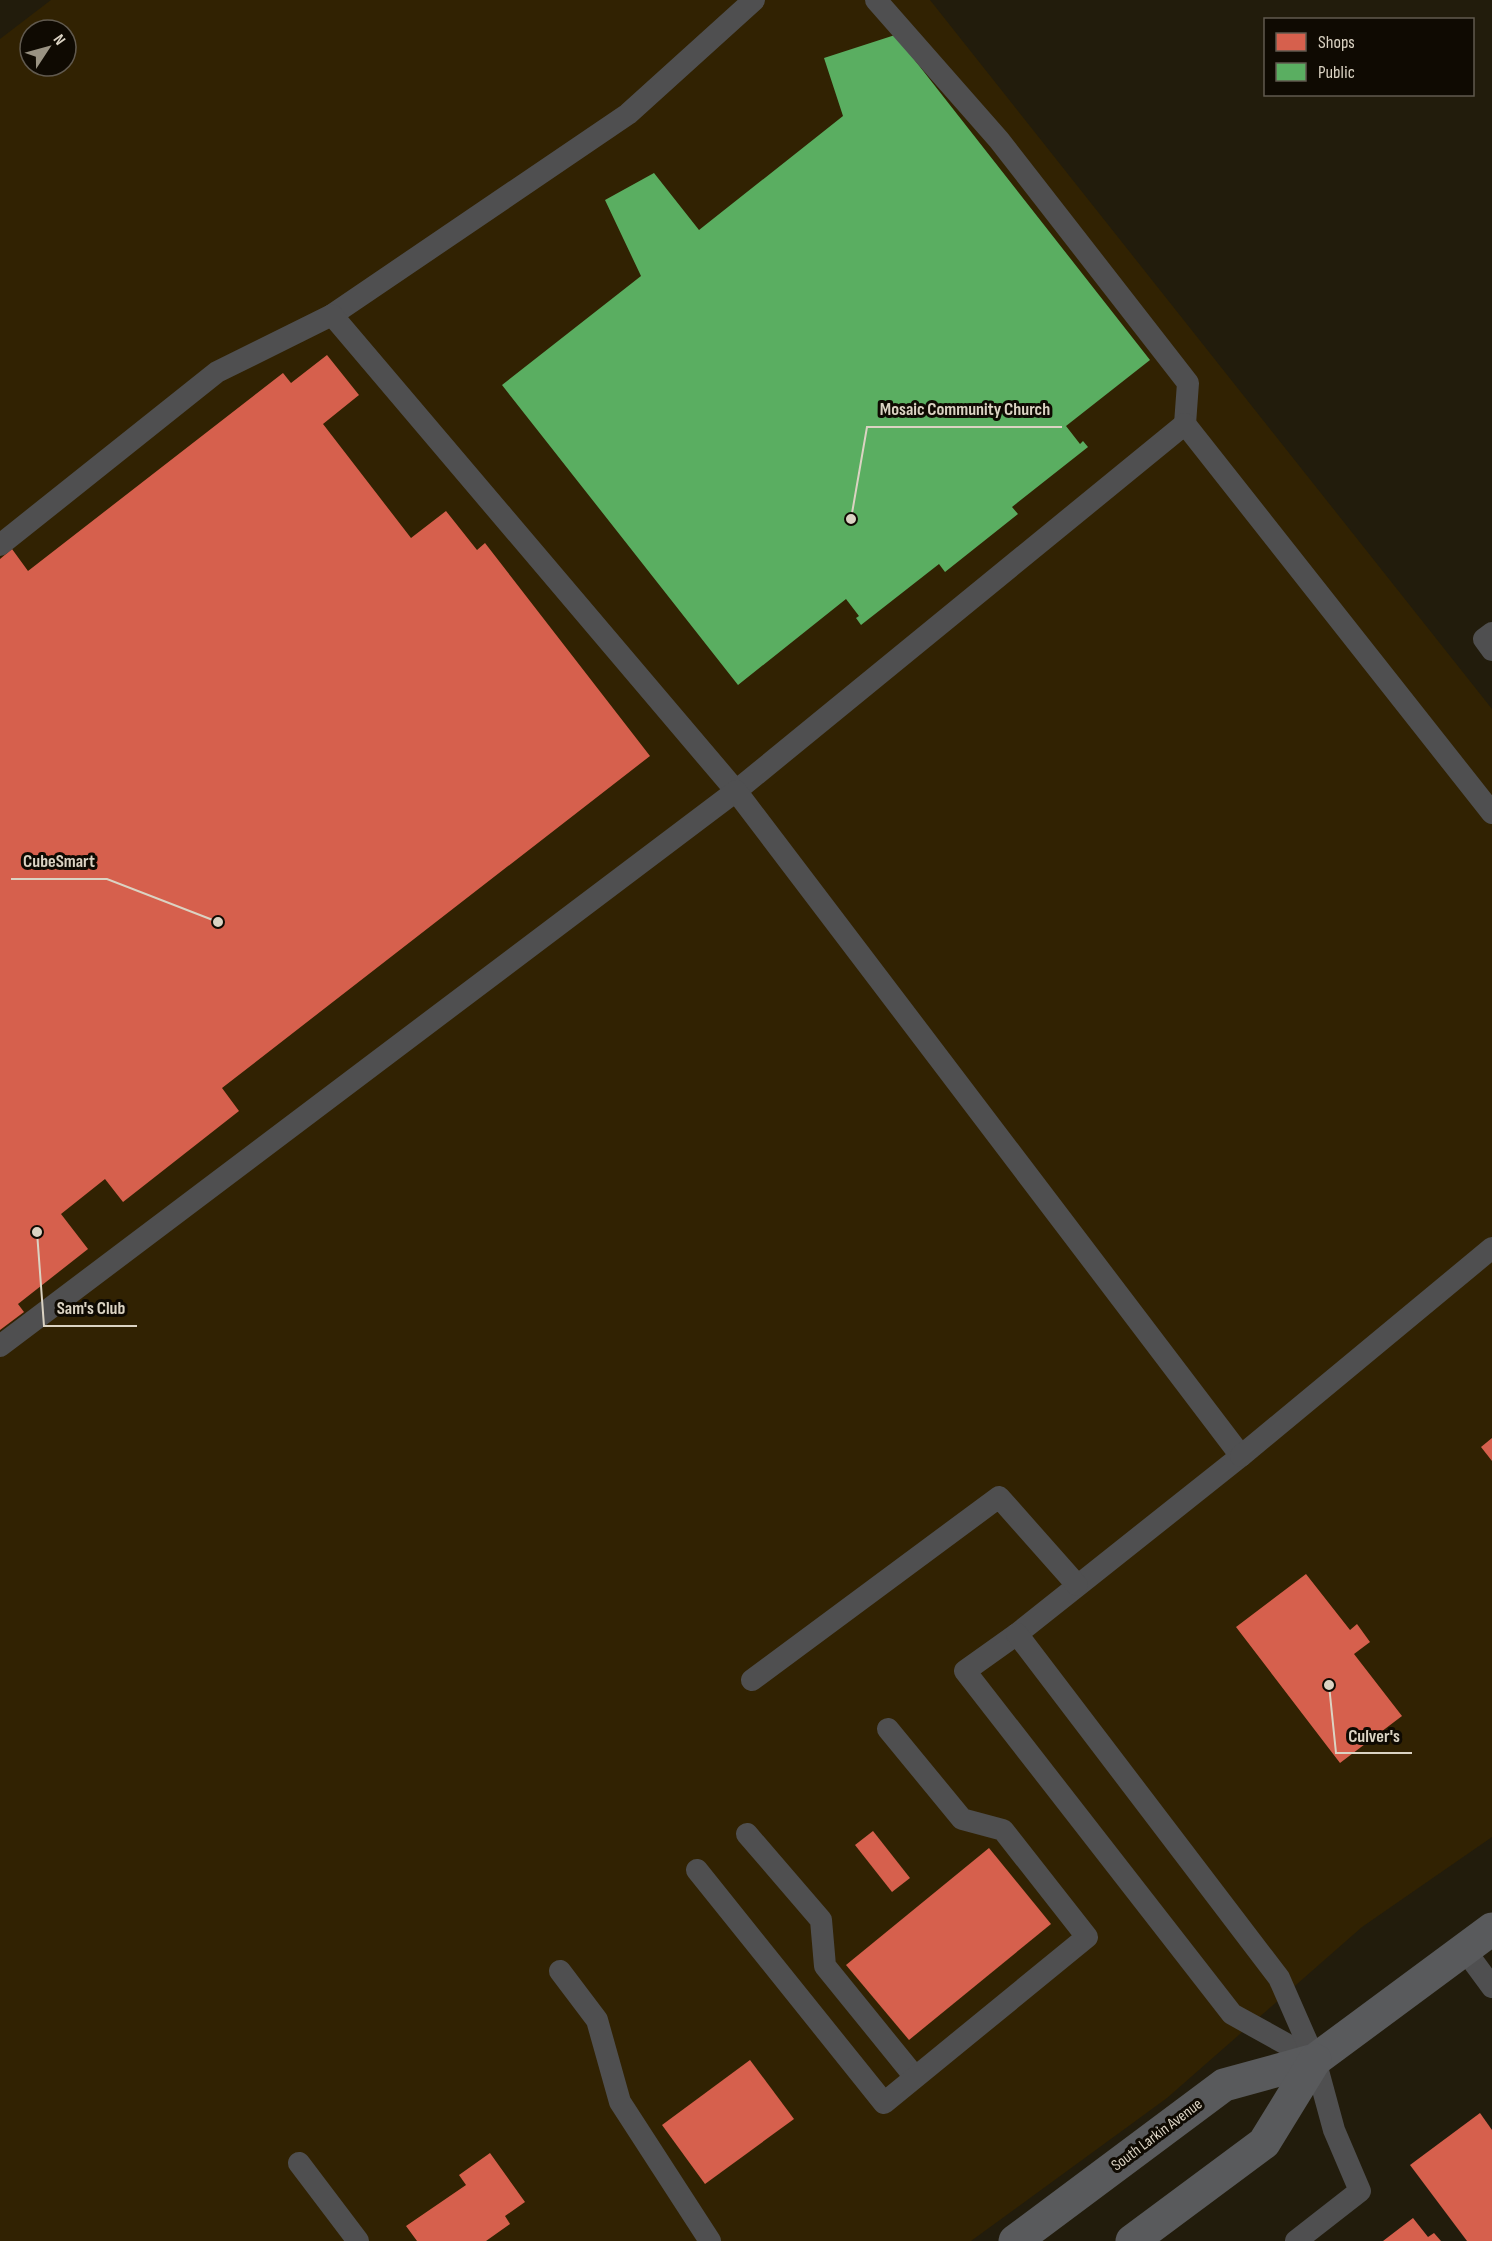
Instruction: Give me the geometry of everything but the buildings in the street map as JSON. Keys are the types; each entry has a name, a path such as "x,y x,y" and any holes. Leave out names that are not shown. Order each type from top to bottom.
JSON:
{"main road":[{"name":"South Larkin Avenue","path":"1015,2241 1224,2085 1315,2060 1492,1929"},
{"name":"South Larkin Avenue","path":"1132,2241 1264,2144 1315,2060"}],"lane":[{"path":"0,545 217,372 332,315 628,114 754,0"},
{"path":"876,0 999,140 1188,382 1185,424 1492,813"},
{"path":"332,315 736,791 1241,1456"},
{"path":"0,1346 736,791 1185,424"},
{"path":"1492,633 1484,639 1492,650"},
{"path":"1315,2060 1232,2014 965,1671 1017,1634 1241,1456 1492,1248"},
{"path":"752,1680 999,1497 1077,1585"},
{"path":"1017,1634 1280,1978 1315,2060 1334,2130 1360,2191 1296,2241"},
{"path":"697,1870 884,2103 1087,1937 1003,1830 962,1819 888,1729"},
{"path":"747,1834 821,1920 825,1966 915,2077"},
{"path":"1464,1949 1492,1987"},
{"path":"560,1971 597,2020 620,2102 710,2241"},
{"path":"299,2163 358,2241"}],"shaded area":[{"path":"51,0 930,0 1492,709 1492,1837 1362,1927 1167,2098 971,2241 0,2241 0,39 18,25 18,78 78,78 78,18 27,18"}],"place":[{"name":"Mosaic Community Church","path":"851,519"},
{"name":"CubeSmart","path":"218,922"},
{"name":"Sam's Club","path":"37,1232"},
{"name":"Culver's","path":"1329,1685"}]}
